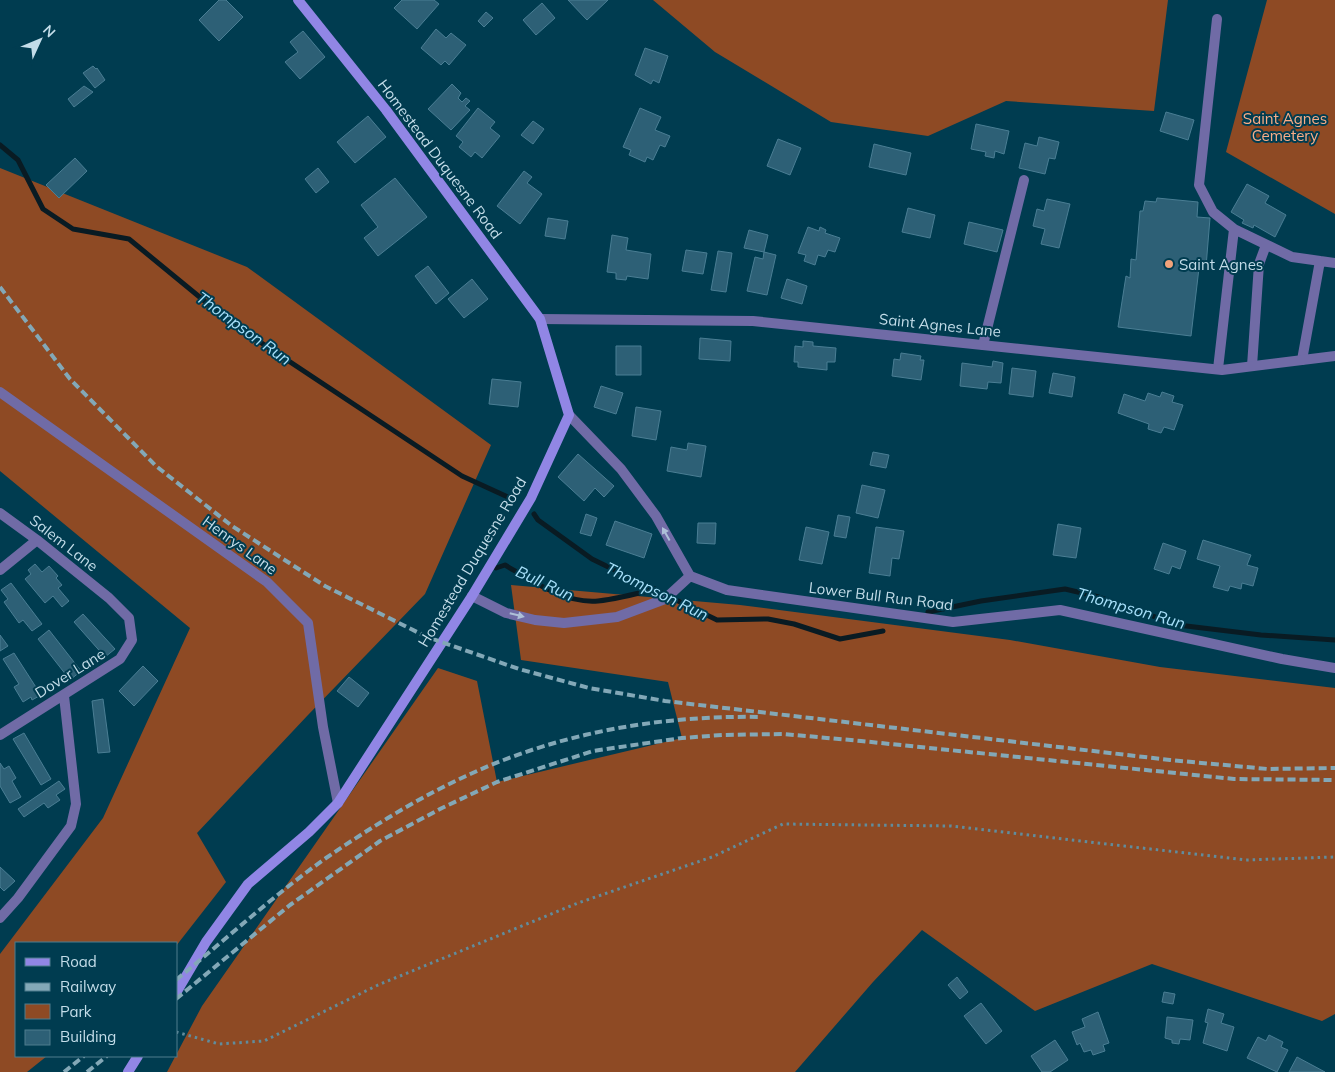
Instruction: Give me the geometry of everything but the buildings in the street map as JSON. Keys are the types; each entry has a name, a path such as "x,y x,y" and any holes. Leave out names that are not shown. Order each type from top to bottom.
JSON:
{"street":[{"name":"Homestead Duquesne Road","path":"178,990 206,942 248,884 309,832 338,803 472,596 532,498 569,415 540,319 386,110 298,0"},
{"path":"1217,19 1199,185 1213,212 1234,229 1292,257 1335,263"},
{"path":"983,345 1024,180"},
{"path":"1218,369 1234,229"},
{"path":"1252,366 1259,264 1266,244"},
{"path":"1302,360 1320,261"},
{"name":"Saint Agnes Lane","path":"540,319 752,321 1218,369 1335,356"},
{"name":"Henrys Lane","path":"0,392 267,582 308,623 323,727 338,803"},
{"path":"472,596 506,613 535,620 564,623 617,617 665,599 690,576 656,516 621,469 569,415"},
{"name":"Salem Lane","path":"0,513 109,598"},
{"path":"0,570 37,540"},
{"name":"Lower Bull Run Road","path":"690,576 727,590 953,622 1060,610 1282,659 1335,668"},
{"name":"Dover Lane","path":"0,735 120,659 132,640 129,618 109,598"},
{"path":"0,918 18,898 71,826 76,804 64,696"},
{"path":"128,1072 137,1057"}],"path":[{"path":"178,1033 219,1044 264,1041 378,985 578,903 712,857 783,824 951,826 1246,860 1335,857"}],"green space":[{"path":"653,0 1168,0 1154,111 1006,101 928,136 831,122 715,52"},
{"name":"Saint Agnes Cemetery","path":"1267,0 1335,0 1335,214 1226,152"},
{"path":"0,168 247,267 491,445 425,594 197,833 226,882 178,943 15,942 15,1057 46,1057 27,1072 0,1072 0,954 103,818 190,628 0,471"},
{"path":"511,585 740,605 1010,640 1160,667 1335,688 1335,1014 1322,1021 1152,964 1035,1011 922,930 873,982 795,1072 167,1072 175,1057 178,1057 178,1051 202,1006 438,668 477,681 497,782 682,738 668,682 521,660"}],"waterway":[{"name":"Thompson Run","path":"0,145 18,160 43,209 73,229 129,239 230,322 462,476 510,498"},
{"name":"Thompson Run","path":"534,514 538,520 592,559 717,620 768,619 794,624 840,639 883,631"},
{"name":"Bull Run","path":"496,568 505,565 549,590 573,599 586,601 612,599 655,589"},
{"name":"Thompson Run","path":"928,612 981,601 1065,589 1099,597 1178,625 1261,635 1335,640"}],"railway":[{"path":"0,287 70,379 156,466 232,526 325,586 427,637 519,669 589,688 665,701 1170,760 1268,769 1335,768"},
{"path":"178,978 269,902 326,858 394,814 466,776 537,748 610,730 685,719 761,717"},
{"path":"178,997 290,905 380,841 442,808 497,782 593,751 682,738 784,734 1234,779 1335,780"},
{"path":"64,1072 83,1057"},
{"path":"87,1072 106,1057"}],"place":[{"name":"Saint Agnes","path":"1169,264"}]}
